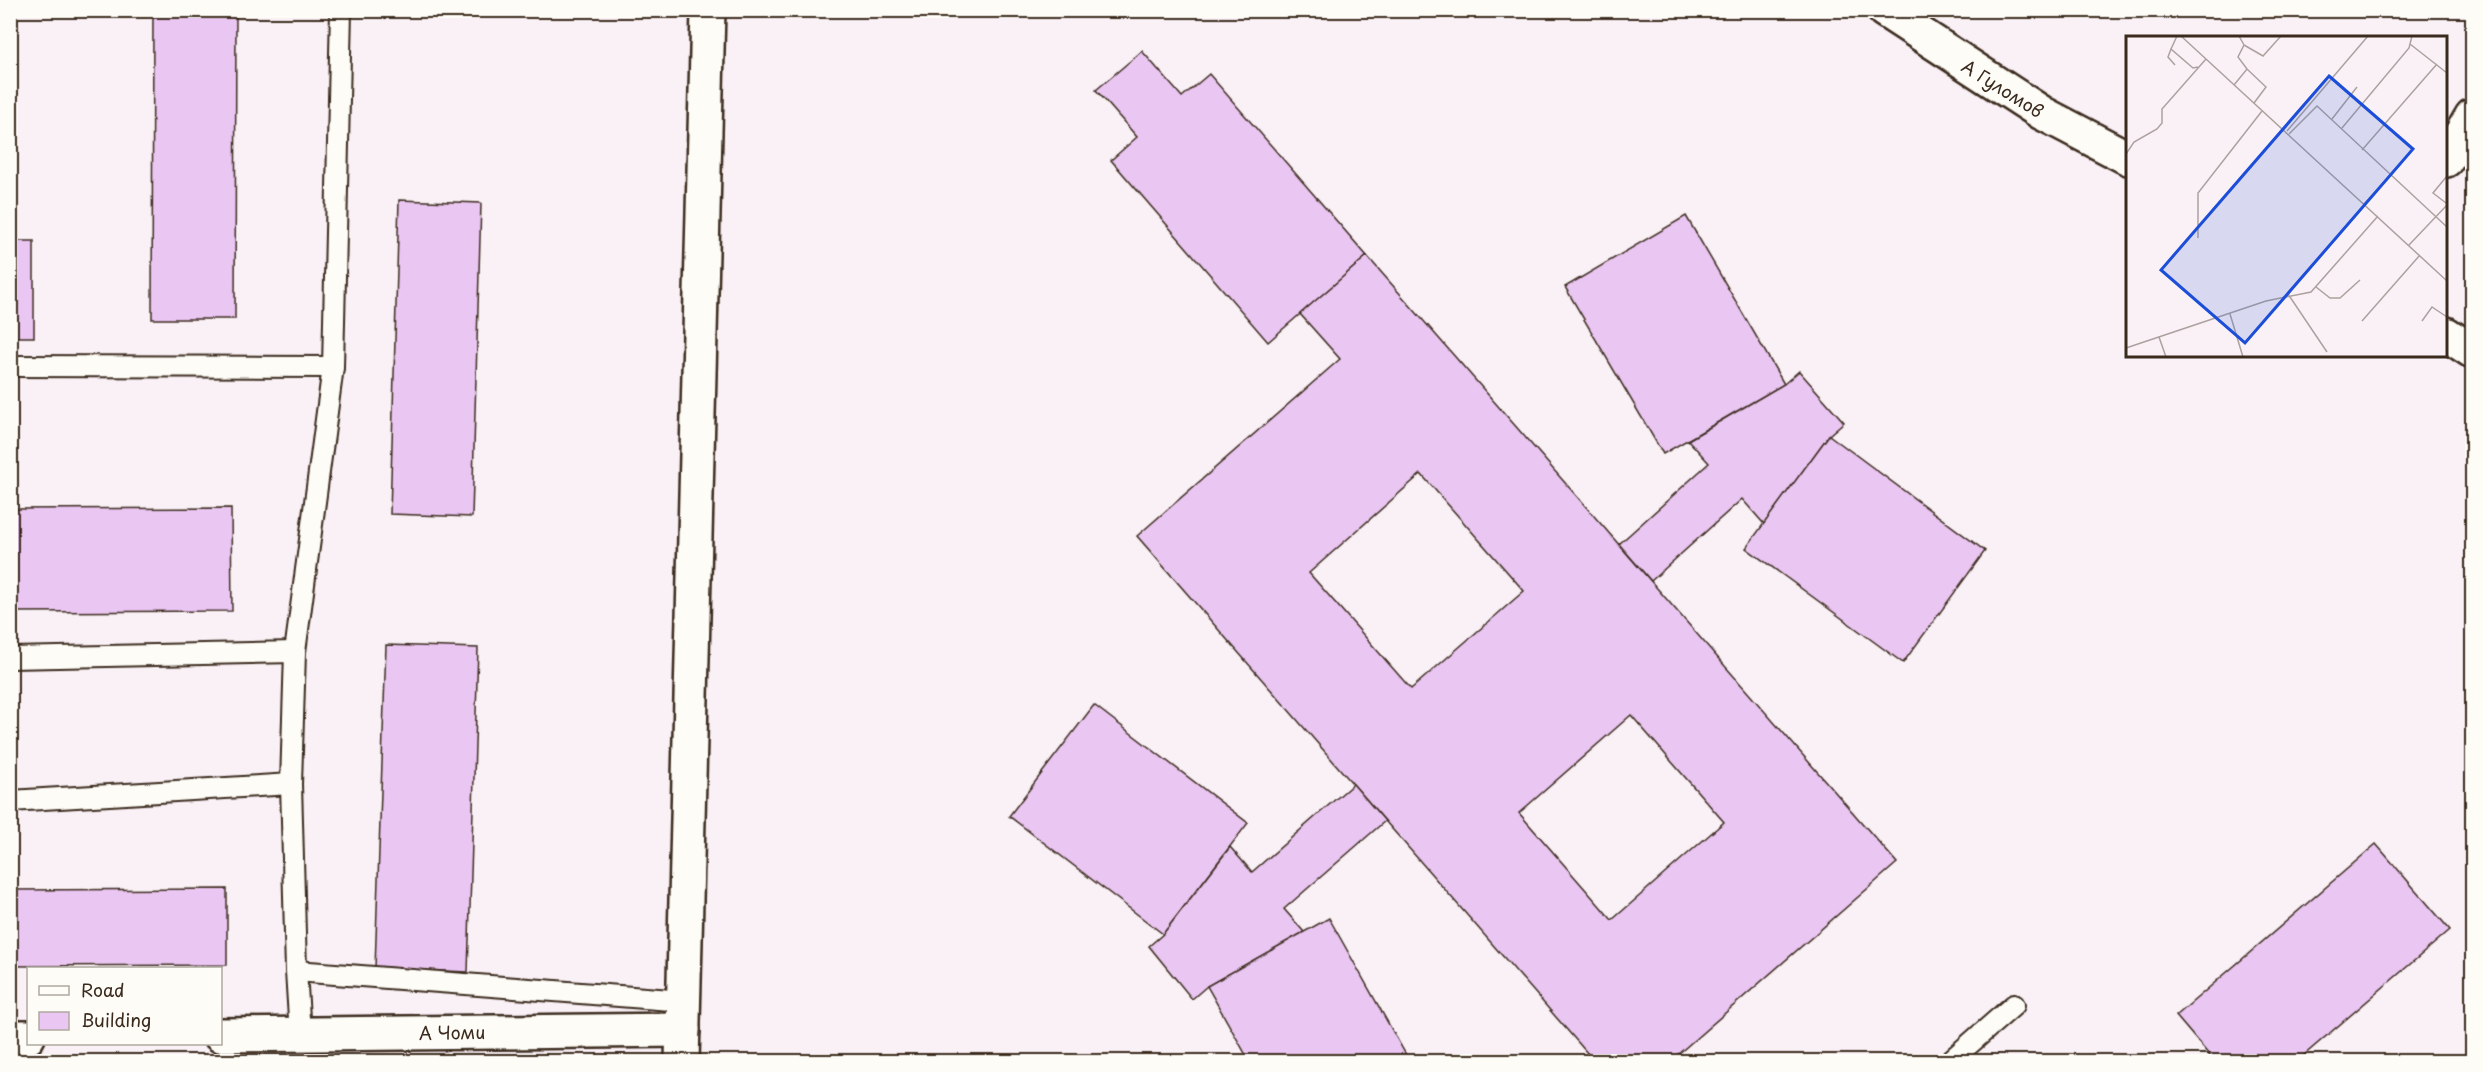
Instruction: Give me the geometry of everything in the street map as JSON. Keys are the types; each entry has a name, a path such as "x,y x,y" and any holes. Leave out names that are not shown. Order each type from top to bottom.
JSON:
{"street":[{"path":"683,1031 708,10"},
{"name":"А Гуломов","path":"1884,10 2042,113 2126,157"},
{"path":"2447,157 2472,116"},
{"path":"2447,335 2472,351"},
{"name":"А Чоми","path":"222,1035 683,1031"},
{"path":"10,1037 27,1037"}],"lane":[{"path":"300,1034 291,784 295,652 333,367 341,10"},
{"path":"10,366 333,367"},
{"path":"10,658 295,652"},
{"path":"10,801 291,784"},
{"path":"296,970 683,1031"},
{"path":"1949,1062 2014,1005"}],"building":[{"path":"153,10 236,10 235,319 152,319"},
{"path":"1142,51 1182,97 1209,74 1367,256 1268,342 1111,160 1137,137 1096,90"},
{"path":"399,200 481,203 472,517 390,514"},
{"path":"1686,216 1784,384 1663,454 1565,287"},
{"path":"10,241 34,241 34,337 10,337"},
{"path":"1367,256 1897,863 1669,1062 1595,1062 1137,536 1340,359 1300,314","holes":["1421,474 1524,591 1411,689 1309,573","1631,715 1724,822 1612,920 1519,813"]},
{"path":"1799,371 1844,422 1829,435 1764,524 1742,499 1651,581 1619,544 1709,463 1688,440 1784,384"},
{"path":"1829,435 1985,551 1903,663 1746,548"},
{"path":"231,508 232,611 10,612 10,509"},
{"path":"386,645 478,648 468,972 375,968"},
{"path":"1094,705 1248,823 1163,934 1009,816"},
{"path":"1353,784 1385,821 1284,909 1304,932 1207,986 1192,999 1149,946 1163,934 1230,847 1252,872"},
{"path":"2376,844 2450,930 2296,1062 2215,1062 2176,1016"},
{"path":"227,889 227,965 10,966 10,890"},
{"path":"1329,918 1410,1062 1250,1062 1207,986"}]}
